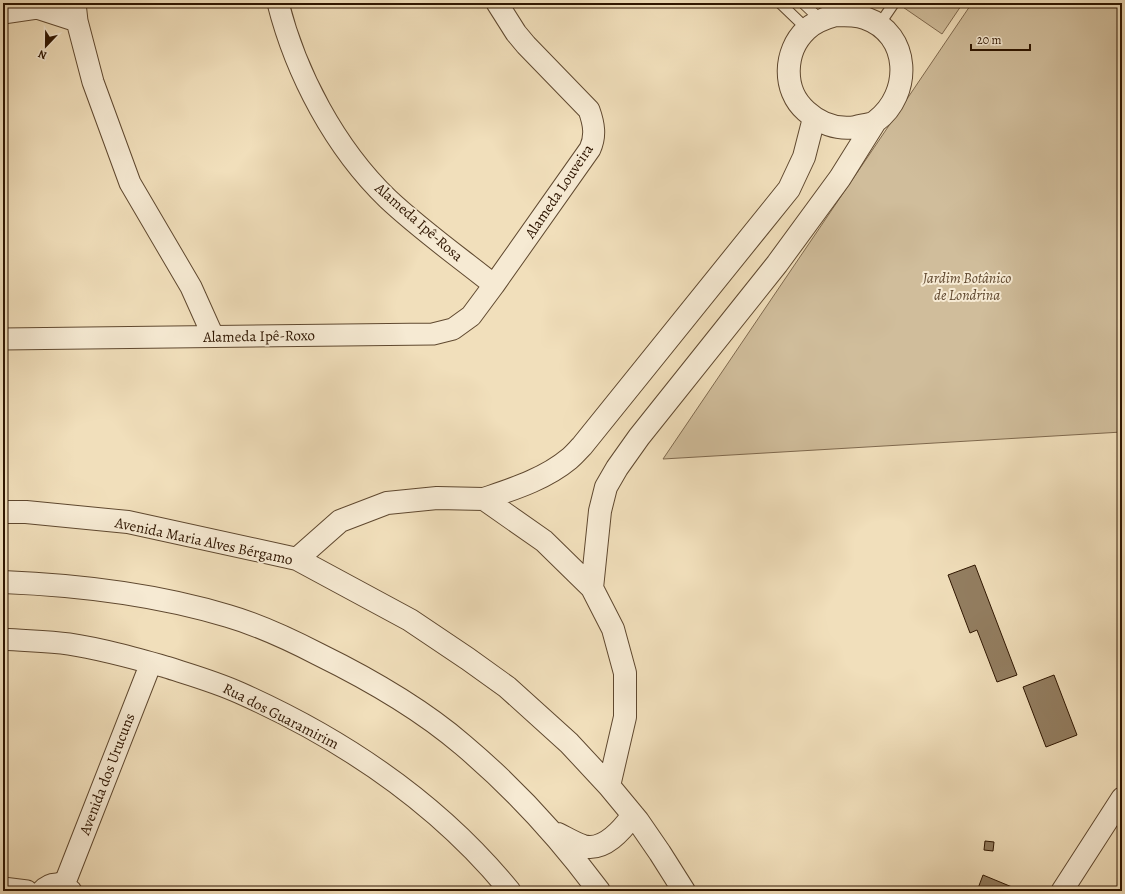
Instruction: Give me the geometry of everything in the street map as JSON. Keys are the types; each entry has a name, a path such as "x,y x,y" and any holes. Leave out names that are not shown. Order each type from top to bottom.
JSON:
{"street":[{"name":"Alameda Ipê-Rosa","path":"278,3 288,39 298,65 321,111 350,155 388,198 413,221 494,285"},
{"name":"Alameda Louveira","path":"494,285 590,150 594,141 593,120 589,110 526,45 516,33 498,3"},
{"path":"3,13 37,8 76,12 93,82 130,183 191,287 213,336"},
{"path":"592,588 600,512 606,487 617,468 639,437 778,264 840,178 875,122 894,102 900,86 902,69 899,53 892,38 879,25 866,18 851,15 836,15 814,24 796,42 790,58 788,76 792,92 801,107 814,118 831,126 850,128 875,122"},
{"path":"297,559 340,522 387,503 437,498 484,499 521,486 552,470 569,459 582,446 789,189 804,157 814,118"},
{"name":"Alameda Ipê-Roxo","path":"3,339 433,334 453,329 463,323 471,316 494,285"},
{"path":"484,499 544,541 592,588 613,629 626,673 625,717 609,786"},
{"name":"Avenida Maria Alves Bérgamo","path":"3,512 26,512 128,522 297,559 410,620 507,687 569,743 609,786 633,815 660,853 684,891"},
{"path":"3,582 91,588 179,603 229,616 268,631 338,664 396,696 463,744 510,788 551,830 599,891"},
{"name":"Rua dos Guaramirim","path":"3,639 69,644 124,655 210,681 239,693 312,728 404,788 472,848 510,891"},
{"name":"Avenida dos Urucuns","path":"67,888 151,663"},
{"path":"1062,891 1122,798"},
{"path":"551,830 584,846 598,846 612,839 626,825 633,815"},
{"path":"42,891 47,886 58,883 67,888"},
{"path":"3,888 27,891"}],"lane":[{"path":"780,3 814,24"},
{"path":"803,3 814,24"},
{"path":"879,25 894,3"}],"green space":[{"path":"897,3 963,3 942,34"},
{"name":"Jardim Botânico de Londrina","path":"972,3 1122,3 1122,432 663,459"}],"building":[{"path":"975,565 1017,675 997,682 977,630 970,633 948,575"},
{"path":"1054,675 1077,735 1046,747 1023,687"},
{"path":"985,841 994,842 993,851 984,850"},
{"path":"983,875 1012,887 1011,891 977,891"}]}
